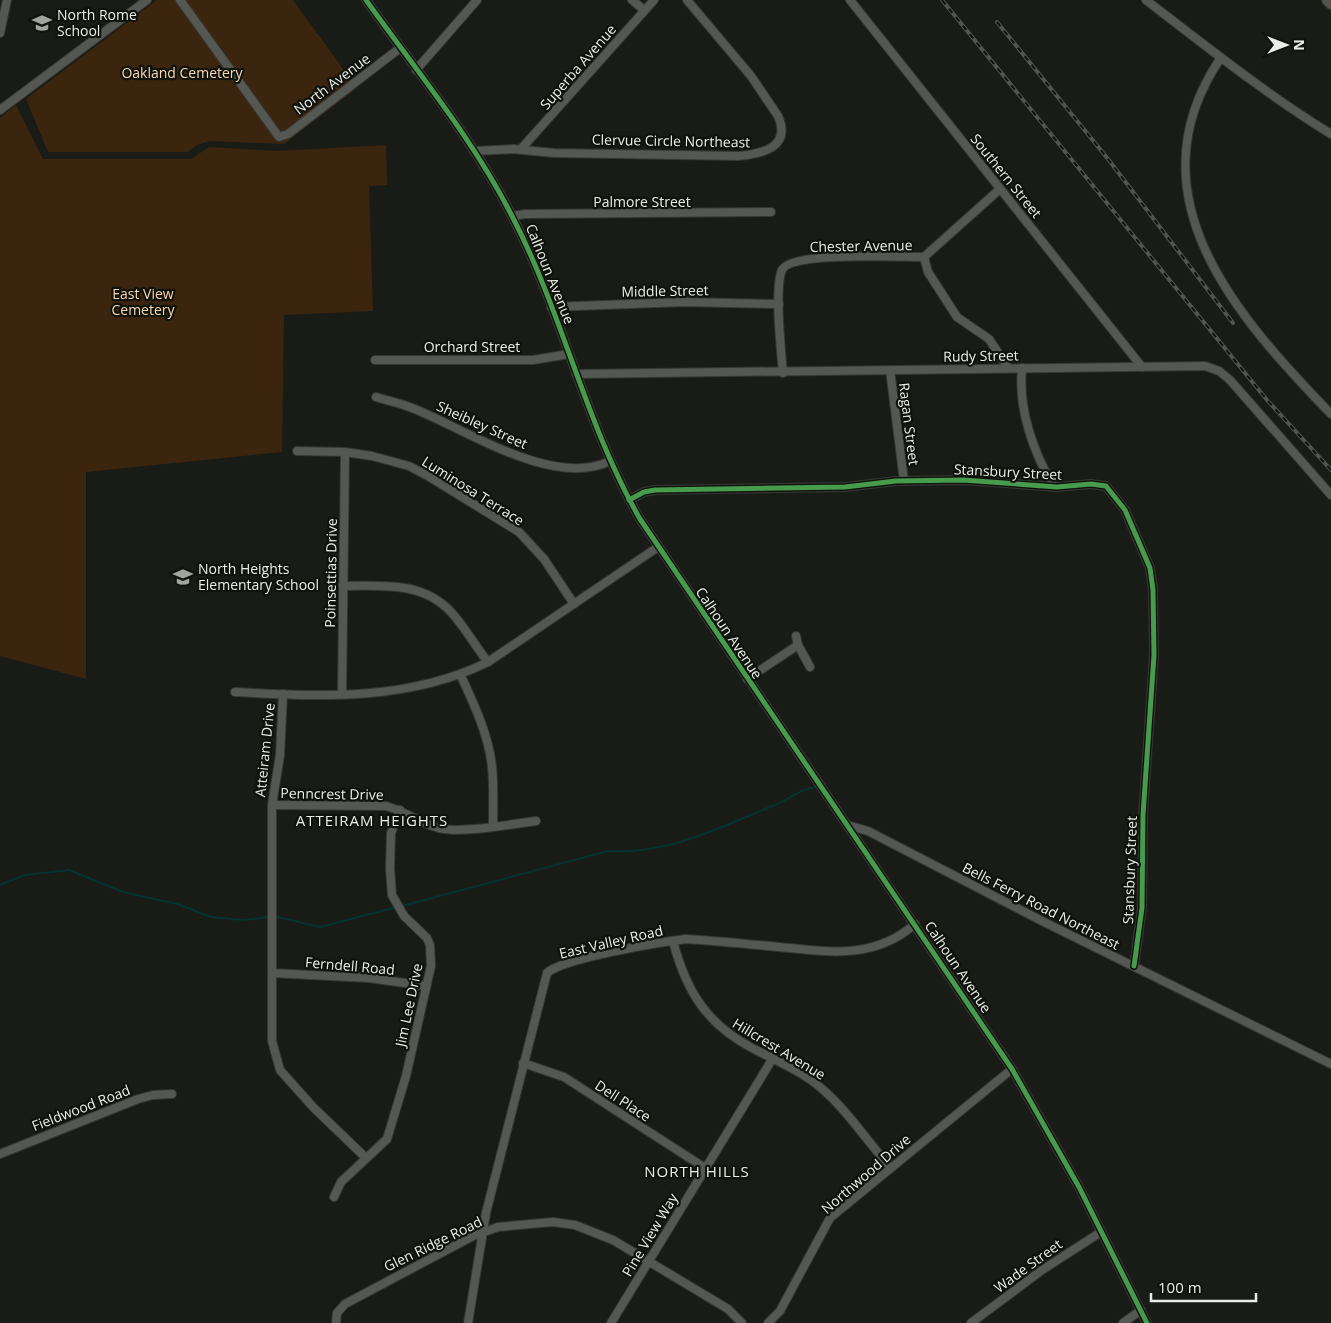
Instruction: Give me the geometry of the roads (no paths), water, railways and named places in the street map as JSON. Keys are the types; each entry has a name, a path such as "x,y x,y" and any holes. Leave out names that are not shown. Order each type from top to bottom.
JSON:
{"main road":[{"path":"1328,0 1331,4"}],"street":[{"path":"0,33 8,0"},
{"path":"0,110 147,0"},
{"name":"North Avenue","path":"180,0 279,137 288,134 400,48"},
{"name":"Calhoun Avenue","path":"366,0 474,152 513,216 551,307 610,461 629,500 658,548 1012,1069 1062,1156 1147,1323"},
{"path":"416,70 477,0"},
{"path":"632,0 644,10"},
{"name":"Superba Avenue","path":"521,149 654,0"},
{"name":"Clervue Circle Northeast","path":"474,152 521,149 554,153 738,156 763,153 771,149 781,136 782,124 778,116 751,76 687,0"},
{"name":"Southern Street","path":"850,0 1142,367"},
{"path":"1146,0 1220,59 1289,108 1331,134"},
{"path":"1220,59 1199,95 1192,123 1187,152 1187,180 1192,221 1202,245 1240,311 1272,350 1331,414"},
{"name":"Chester Avenue","path":"779,304 782,270 787,264 800,260 848,257 924,258 1000,189"},
{"name":"Palmore Street","path":"513,216 525,214 771,212"},
{"path":"924,258 928,272 957,317 989,339 1008,368"},
{"name":"Middle Street","path":"551,307 684,302 779,304"},
{"path":"779,304 782,373"},
{"name":"Orchard Street","path":"375,360 514,360 568,354"},
{"name":"Rudy Street","path":"576,374 782,373 1204,366 1219,371 1331,495"},
{"path":"1022,368 1021,383 1030,436 1054,487"},
{"name":"Ragan Street","path":"890,370 904,481"},
{"name":"Sheibley Street","path":"376,397 411,407 509,454 539,462 574,468 592,467 610,461"},
{"name":"Luminosa Terrace","path":"297,451 345,452 372,456 409,466 457,492 519,532 544,559 574,604"},
{"name":"Poinsettias Drive","path":"342,693 345,452"},
{"name":"Stansbury Street","path":"629,500 644,492 655,490 845,487 904,481 963,480 1054,487 1091,484 1106,486 1125,510 1150,568 1153,590 1154,655 1143,815 1142,908 1134,966"},
{"name":"Atteiram Drive","path":"366,1158 313,1107 280,1070 272,1041 272,805 280,755 283,694 392,692 461,676 488,662 658,548"},
{"path":"343,586 405,587 430,595 452,613 488,662"},
{"path":"796,636 798,645 810,667"},
{"path":"747,679 798,645"},
{"path":"461,676 472,700 490,753 493,825"},
{"path":"235,692 283,694"},
{"name":"Penncrest Drive","path":"272,805 376,805 400,810 441,829 536,821"},
{"name":"Jim Lee Drive","path":"334,1197 342,1182 384,1143 390,1132 406,1076 431,966 430,946 426,938 399,909 391,887 391,833 400,810"},
{"name":"Bells Ferry Road Northeast","path":"847,825 868,831 1331,1064"},
{"name":"East Valley Road","path":"468,1323 482,1233 544,978 550,970 610,953 672,941 706,940 841,953 879,945 907,931 915,924"},
{"name":"Hillcrest Avenue","path":"672,941 685,980 702,1007 714,1021 738,1040 811,1080 825,1091 891,1168"},
{"name":"Ferndell Road","path":"272,973 369,978 426,986"},
{"name":"Pine View Way","path":"611,1323 773,1058"},
{"name":"Dell Place","path":"523,1062 564,1077 705,1168"},
{"name":"Northwood Drive","path":"768,1323 780,1311 830,1218 1012,1069"},
{"name":"Fieldwood Road","path":"0,1154 138,1099 153,1095 172,1094"},
{"name":"Glen Ridge Road","path":"336,1323 337,1313 344,1304 482,1233 515,1224 553,1222 574,1225 604,1235 728,1309 742,1323"},
{"name":"Wade Street","path":"971,1323 1042,1270 1101,1232"},
{"path":"1123,1323 1141,1310"}],"waterway":[{"path":"402,906 608,851 652,849 694,838 775,805 801,792 817,787"},
{"path":"0,885 25,875 69,870 123,892 177,904 211,917 243,920 268,917"},
{"path":"273,916 320,927 397,907"}],"railway":[{"path":"942,0 1267,400 1331,470"},
{"path":"997,22 1108,159 1233,323"}],"place":[{"name":"North Rome School","path":"42,23"},
{"name":"North Heights Elementary School","path":"183,577"}],"district":[{"name":"ATTEIRAM HEIGHTS","path":"372,821"},
{"name":"NORTH HILLS","path":"697,1172"}],"park label":[{"name":"Oakland Cemetery","path":"182,73"},
{"name":"East View Cemetery","path":"143,302"}]}
